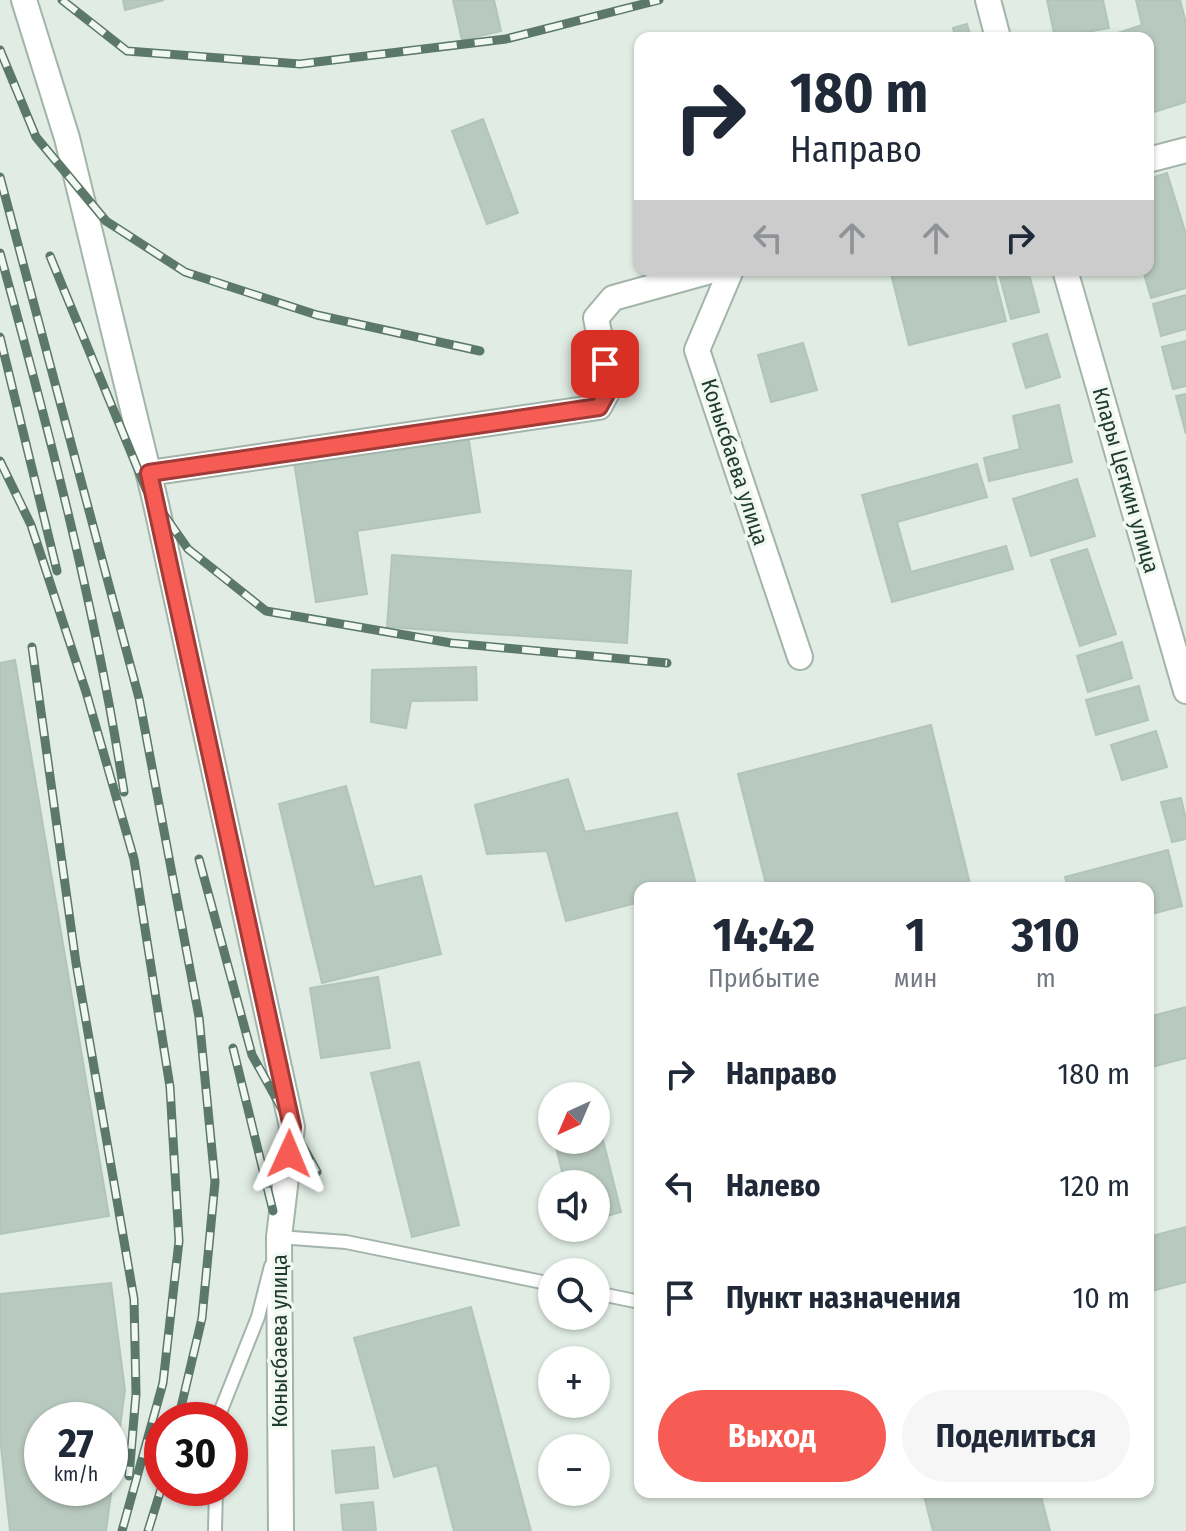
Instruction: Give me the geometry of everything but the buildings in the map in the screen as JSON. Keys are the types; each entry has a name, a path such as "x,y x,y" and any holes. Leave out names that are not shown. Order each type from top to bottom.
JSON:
{"street":[{"path":"24,0 67,138 149,473 292,1127 279,1237"},
{"path":"988,0 996,32"},
{"path":"1154,158 1186,150"},
{"path":"149,473 599,407 610,387 596,318 613,298 692,276"},
{"name":"Конысбаева улица","path":"728,276 697,350 800,657"},
{"name":"Клары Цеткин улица","path":"1067,276 1186,691"},
{"name":"Конысбаева улица","path":"279,1237 281,1531"}],"lane":[{"name":"Конысбаева улица","path":"279,1237 346,1242 538,1281"},
{"path":"224,1402 258,1317 279,1237"},
{"path":"610,1296 634,1301"},
{"path":"215,1531 216,1506"}],"railway":[{"path":"62,0 127,51 300,64 506,39 659,0"},
{"path":"0,50 36,137 106,221 185,272 317,315 480,351"},
{"path":"0,177 139,698 199,1017 215,1182 202,1318 182,1402"},
{"path":"0,253 85,588 124,792"},
{"path":"50,256 146,489 188,549 266,611 451,643 667,663"},
{"path":"0,337 57,571"},
{"path":"0,461 31,525 86,692 134,859 170,1087 179,1241 163,1383 122,1531"},
{"path":"32,647 76,963 134,1299 136,1394 129,1476"},
{"path":"199,859 252,1055 317,1172"},
{"path":"233,1048 273,1211"},
{"path":"148,1531 156,1506"}],"route":[{"path":"289,1154 292,1127 149,473 599,407 610,387 605,364"}]}
